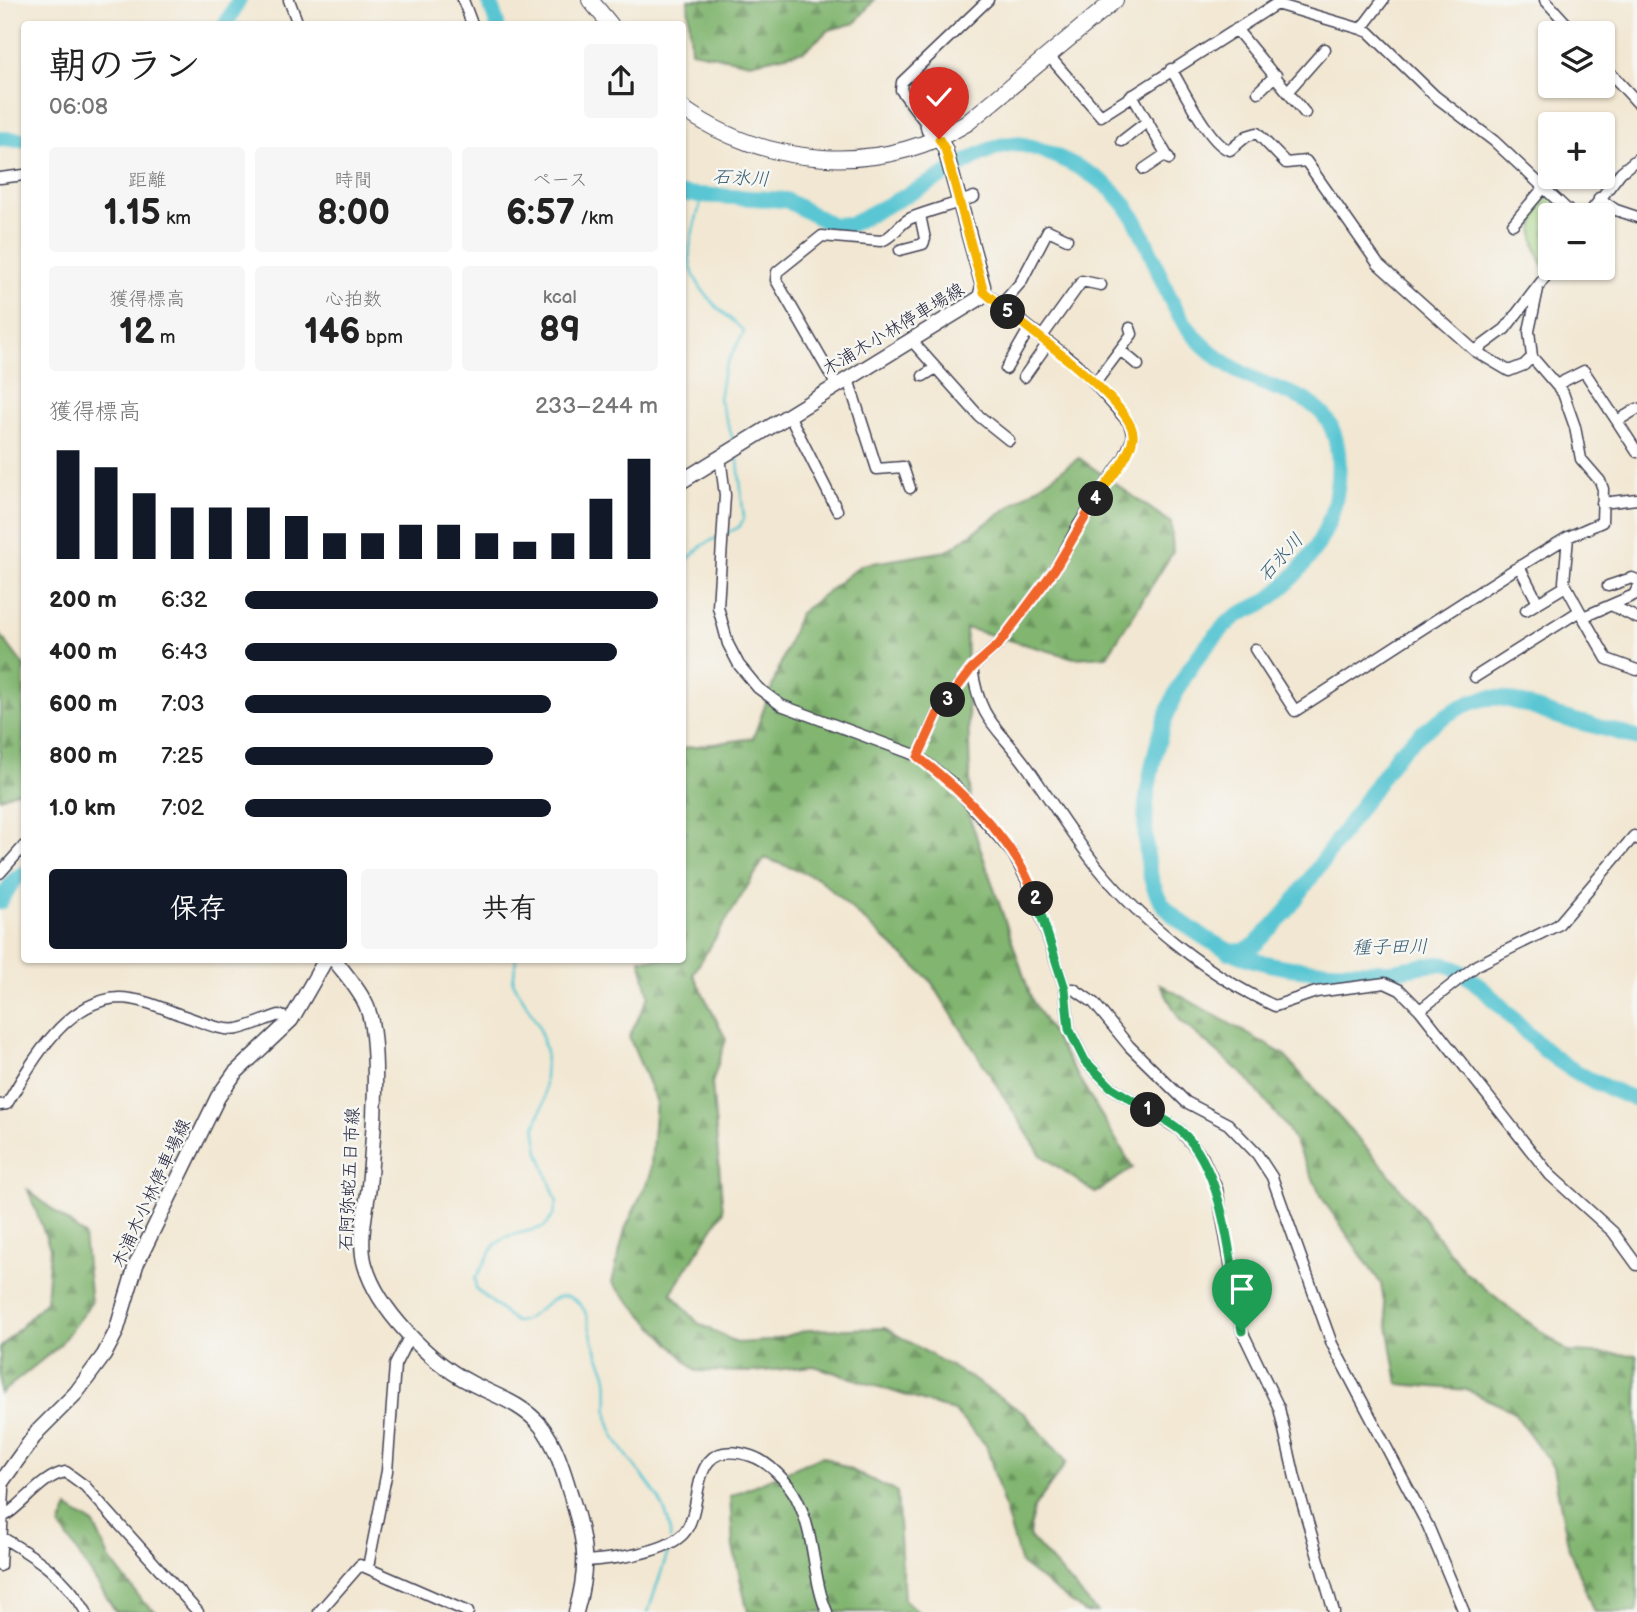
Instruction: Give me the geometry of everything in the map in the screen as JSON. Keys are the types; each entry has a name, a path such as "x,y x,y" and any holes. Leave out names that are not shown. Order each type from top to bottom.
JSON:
{"highway":[{"path":"590,0 608,21"},
{"path":"686,110 734,139 764,149 804,157 863,157 942,144 985,111 1115,0"}],"main road":[{"name":"木浦木小林停車場線","path":"686,478 975,303 984,292 942,144"},
{"name":"木浦木小林停車場線","path":"0,1484 38,1431 76,1393 104,1355 116,1332 136,1265 218,1097 235,1073 291,1020 324,963"},
{"name":"石阿弥蛇五日市線","path":"337,963 367,1006 374,1039 370,1170 363,1241 365,1264 390,1312 410,1335 467,1381 509,1401 541,1426 561,1464 582,1531 586,1561 576,1612"}],"street":[{"path":"289,0 297,21"},
{"path":"463,0 471,21"},
{"path":"942,144 927,131 925,122 901,90 902,82 988,0"},
{"path":"1361,29 1383,0"},
{"path":"1545,0 1564,21"},
{"path":"1049,56 1101,116 1276,4 1369,32 1435,96 1538,180"},
{"path":"1236,29 1306,113"},
{"path":"1288,91 1325,49"},
{"path":"1171,69 1206,128 1225,149 1230,150 1247,136 1257,134 1286,163 1306,161 1378,264 1475,351 1509,371 1524,365 1532,357"},
{"path":"1258,92 1276,75"},
{"path":"1615,78 1637,102"},
{"path":"1132,95 1167,156 1144,169"},
{"path":"1122,141 1147,121"},
{"path":"1596,203 1637,159"},
{"path":"0,178 21,175"},
{"path":"1513,223 1542,189"},
{"path":"1548,189 1561,203"},
{"path":"910,488 903,467 877,469 842,382 776,280 777,272 822,236 881,241 889,238 900,224 974,197"},
{"path":"1599,198 1616,210 1637,217"},
{"path":"900,250 923,244 925,239 920,215"},
{"path":"1001,305 1021,282 1048,230 1067,239"},
{"path":"1475,351 1505,329 1544,280"},
{"path":"1024,377 1082,281 1101,285"},
{"path":"1255,649 1295,711 1519,566 1568,537 1601,523 1600,481 1581,459 1575,428 1563,393 1532,357 1529,331 1538,289"},
{"path":"918,757 938,713 972,668 999,644 1055,569 1078,526 1124,458 1133,437 1129,423 1095,383 984,292"},
{"path":"1095,383 1132,334 1130,328"},
{"path":"1006,369 1029,329"},
{"path":"911,340 979,416 1009,440"},
{"path":"1120,350 1138,365"},
{"path":"923,376 936,368"},
{"path":"1556,385 1584,371 1637,453"},
{"path":"1617,421 1637,409"},
{"path":"789,415 837,510"},
{"path":"720,457 725,495 718,607 728,643 739,665 758,688 781,705 918,757 953,784 1013,854 1033,892 1065,989 1069,1029 1085,1061 1111,1087 1180,1130 1202,1156 1217,1189 1242,1331 1279,1408 1295,1479 1334,1612"},
{"path":"1602,503 1637,499"},
{"path":"1568,537 1566,586 1580,615 1607,659 1637,670"},
{"path":"1519,566 1538,603"},
{"path":"1608,586 1632,578 1637,580"},
{"path":"1526,610 1566,586"},
{"path":"1475,677 1580,615 1613,606 1636,594"},
{"path":"1613,606 1637,618"},
{"path":"972,668 975,689 985,716 1017,753 1099,869 1156,927 1222,976 1275,1006 1317,992 1385,983 1399,989 1420,1010 1550,1175 1613,1232 1637,1265"},
{"path":"1420,1010 1477,965 1558,926 1634,836 1637,839"},
{"path":"0,873 21,849"},
{"path":"1065,989 1074,989 1094,1003 1129,1046 1186,1102 1228,1124 1257,1154 1272,1177 1332,1344 1428,1526 1464,1612"},
{"path":"0,1105 7,1104 46,1047 67,1022 84,1007 104,1000 141,1001 203,1023 236,1030 279,1015 291,1020"},
{"path":"369,1567 387,1471 395,1365 410,1335"},
{"path":"586,1561 654,1549 675,1541 688,1526 704,1469 712,1458 735,1454 753,1456 773,1469 799,1502 809,1531 827,1612"},
{"path":"3,1517 19,1507 48,1479 66,1472 85,1486 198,1612"},
{"path":"0,1484 4,1490 0,1566"},
{"path":"3,1538 34,1556 63,1579 86,1612"},
{"path":"319,1612 358,1567 369,1567 468,1612"}],"green space":[{"path":"688,0 874,0 855,23 829,30 804,51 750,63 691,51"},
{"path":"1548,193 1559,203 1542,203"},
{"path":"1538,210 1538,254 1534,232"},
{"path":"1079,458 1171,523 1173,552 1107,656 1074,658 966,628 971,821 1032,1000 1133,1168 1095,1193 1041,1155 930,980 818,878 765,858 693,974 726,1039 712,1083 723,1212 671,1293 698,1323 737,1343 767,1341 808,1330 885,1328 971,1378 1025,1414 1067,1462 1033,1509 1029,1536 1097,1612 1084,1612 1021,1564 986,1445 954,1411 814,1366 754,1372 696,1371 612,1283 625,1229 650,1176 656,1101 629,1037 649,996 641,963 686,963 686,748 753,738 799,614 861,565 947,551"},
{"path":"0,634 21,662 21,790 0,798"},
{"path":"1160,984 1283,1054 1386,1170 1465,1272 1512,1310 1569,1352 1637,1355 1637,1612 1594,1612 1569,1549 1553,1467 1513,1411 1467,1390 1398,1384 1381,1284 1324,1201 1288,1129 1247,1078 1180,1020"},
{"path":"28,1190 84,1235 91,1303 58,1347 0,1394 0,1348 46,1301 50,1248"},
{"path":"822,1456 897,1492 904,1599 918,1612 748,1612 733,1547 730,1496"},
{"path":"68,1508 94,1524 109,1558 143,1602 156,1612 116,1612 60,1526"}],"waterway":[{"path":"228,21 239,0"},
{"name":"石氷川","path":"489,0 496,21"},
{"path":"0,139 21,140"},
{"name":"石氷川","path":"686,194 786,200 832,225 851,224 984,152 1013,144 1032,147 1065,161 1093,176 1113,191 1128,208 1178,314 1192,333 1213,353 1237,370 1294,395 1321,412 1335,437 1339,462 1330,520 1316,548 1273,596 1235,617 1219,632 1193,663 1174,697 1161,733 1146,802 1148,861 1160,900 1173,915 1199,934 1244,957 1267,964 1338,971 1389,971 1441,964 1453,967 1480,987 1536,1042 1567,1067 1637,1100"},
{"path":"702,198 690,243 691,268 704,293 744,332 724,369 719,399 734,442"},
{"path":"727,533 739,527 744,519 737,452"},
{"path":"686,561 703,545 718,537"},
{"name":"石氷川","path":"1228,952 1243,951 1255,945 1288,910 1398,754 1431,726 1458,708 1486,698 1499,698 1637,739"},
{"path":"0,902 13,881 21,875"},
{"path":"515,963 513,982 538,1024 546,1052 544,1102 535,1127 539,1152 557,1202 553,1216 544,1227 505,1237 495,1245 475,1279 476,1289 515,1322 522,1321 549,1302 563,1296 582,1306 606,1374 609,1422 615,1437 663,1507 669,1522 670,1539"},
{"path":"648,1612 669,1549"}],"route":[{"path":"939,139 945,149 984,292 1079,366 1129,423 1133,437 1124,458 1078,526 1055,569 999,644 972,668 938,713 918,757 953,784 1013,854 1033,892 1065,989 1069,1029 1085,1061 1111,1087 1180,1130 1202,1156 1217,1189 1242,1331"}],"water label":[{"name":"種子田川","path":"1390,946"}]}
